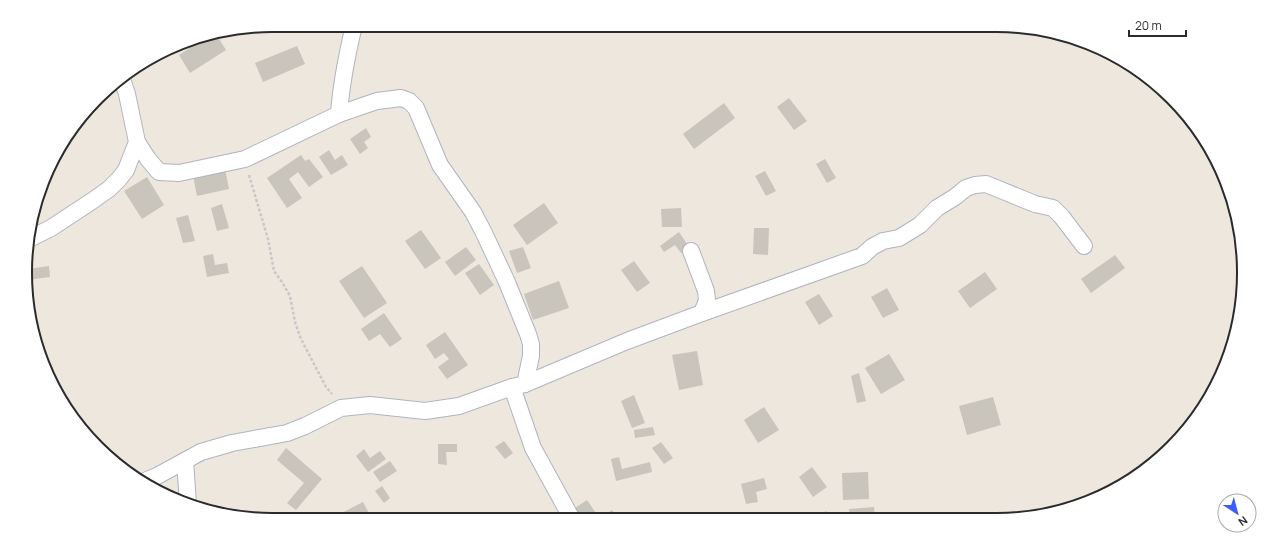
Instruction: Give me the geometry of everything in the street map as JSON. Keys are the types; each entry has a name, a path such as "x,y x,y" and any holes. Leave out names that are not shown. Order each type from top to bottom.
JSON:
{"street":[{"path":"339,114 341,87 352,32"},
{"path":"124,84 137,142 159,172 179,173 245,159 339,114 377,101 401,98 409,101 416,108 440,164 473,212 484,231 528,334 531,344 531,356 518,386 533,448 569,513"},
{"path":"35,236 51,228 92,201 120,179 126,170 137,142"},
{"path":"149,479 201,452 216,447 287,433 305,426 341,408 370,405 425,411 459,406 518,386 702,313 862,256 872,247 883,241 899,238 920,225 937,208 955,198 966,188 975,185 986,184 1035,204 1053,208 1062,217 1084,246"},
{"path":"691,251 706,291 707,300 702,313"},
{"path":"185,461 188,498"}],"path":[{"path":"245,159 268,239 274,271 290,296 295,322 301,339 326,387 341,408"}],"building":[{"path":"219,38 226,50 190,73 179,55 194,45"},
{"path":"297,46 305,64 263,82 255,63"},
{"path":"789,98 807,121 794,130 777,107"},
{"path":"724,103 735,118 694,149 683,134"},
{"path":"366,128 371,137 364,142 368,148 360,154 350,139"},
{"path":"329,150 335,160 342,155 348,165 331,175 319,157"},
{"path":"301,155 305,161 309,159 323,177 309,187 298,172 289,179 302,198 287,208 267,178"},
{"path":"825,159 836,178 827,183 816,164"},
{"path":"225,169 229,189 197,196 193,176"},
{"path":"765,171 776,191 766,196 755,176"},
{"path":"147,177 164,205 142,219 124,191"},
{"path":"544,203 558,223 527,245 513,225"},
{"path":"222,204 229,228 217,231 211,208"},
{"path":"681,208 682,227 662,227 661,209"},
{"path":"188,215 195,241 183,243 176,218"},
{"path":"754,228 769,228 768,255 753,254"},
{"path":"421,230 441,258 425,269 405,241"},
{"path":"679,232 689,247 681,253 675,245 664,252 660,246"},
{"path":"466,247 476,260 455,276 445,262"},
{"path":"523,247 531,268 517,273 509,251"},
{"path":"213,254 215,265 227,263 229,273 207,277 203,256"},
{"path":"1115,255 1125,268 1091,293 1081,279"},
{"path":"634,261 650,283 637,292 621,270"},
{"path":"479,264 494,285 480,295 465,273"},
{"path":"49,266 50,277 32,279 32,268"},
{"path":"362,266 387,303 364,318 339,281"},
{"path":"985,272 997,289 970,308 958,291"},
{"path":"559,281 569,308 533,320 524,294"},
{"path":"887,288 899,310 883,318 871,297"},
{"path":"819,294 833,316 819,325 805,302"},
{"path":"384,313 402,339 390,347 380,334 369,341 361,329"},
{"path":"445,332 468,365 447,379 438,367 449,359 444,353 435,359 426,345"},
{"path":"697,351 703,385 679,390 672,355"},
{"path":"889,354 905,380 881,394 865,368"},
{"path":"859,373 866,401 857,403 851,376"},
{"path":"634,395 645,423 632,428 621,401"},
{"path":"993,397 1001,425 967,435 959,406"},
{"path":"764,407 779,430 758,443 744,420"},
{"path":"653,427 655,435 635,438 634,430"},
{"path":"504,441 513,453 505,459 495,447"},
{"path":"661,442 673,458 664,464 652,448"},
{"path":"438,444 457,444 457,452 446,452 447,465 438,464"},
{"path":"286,448 322,479 296,510 287,503 304,483 277,460"},
{"path":"364,449 370,458 380,451 386,459 368,472 356,456"},
{"path":"619,457 622,469 650,462 652,472 616,481 611,459"},
{"path":"390,461 397,471 380,482 373,472"},
{"path":"812,467 827,487 813,497 799,477"},
{"path":"868,472 869,499 843,500 842,473"},
{"path":"764,478 767,489 756,492 758,502 746,504 741,484"},
{"path":"382,486 390,498 384,503 375,491"},
{"path":"587,500 596,513 578,513 575,508"},
{"path":"363,502 369,513 342,513"},
{"path":"874,507 875,513 849,513 849,509"}]}
